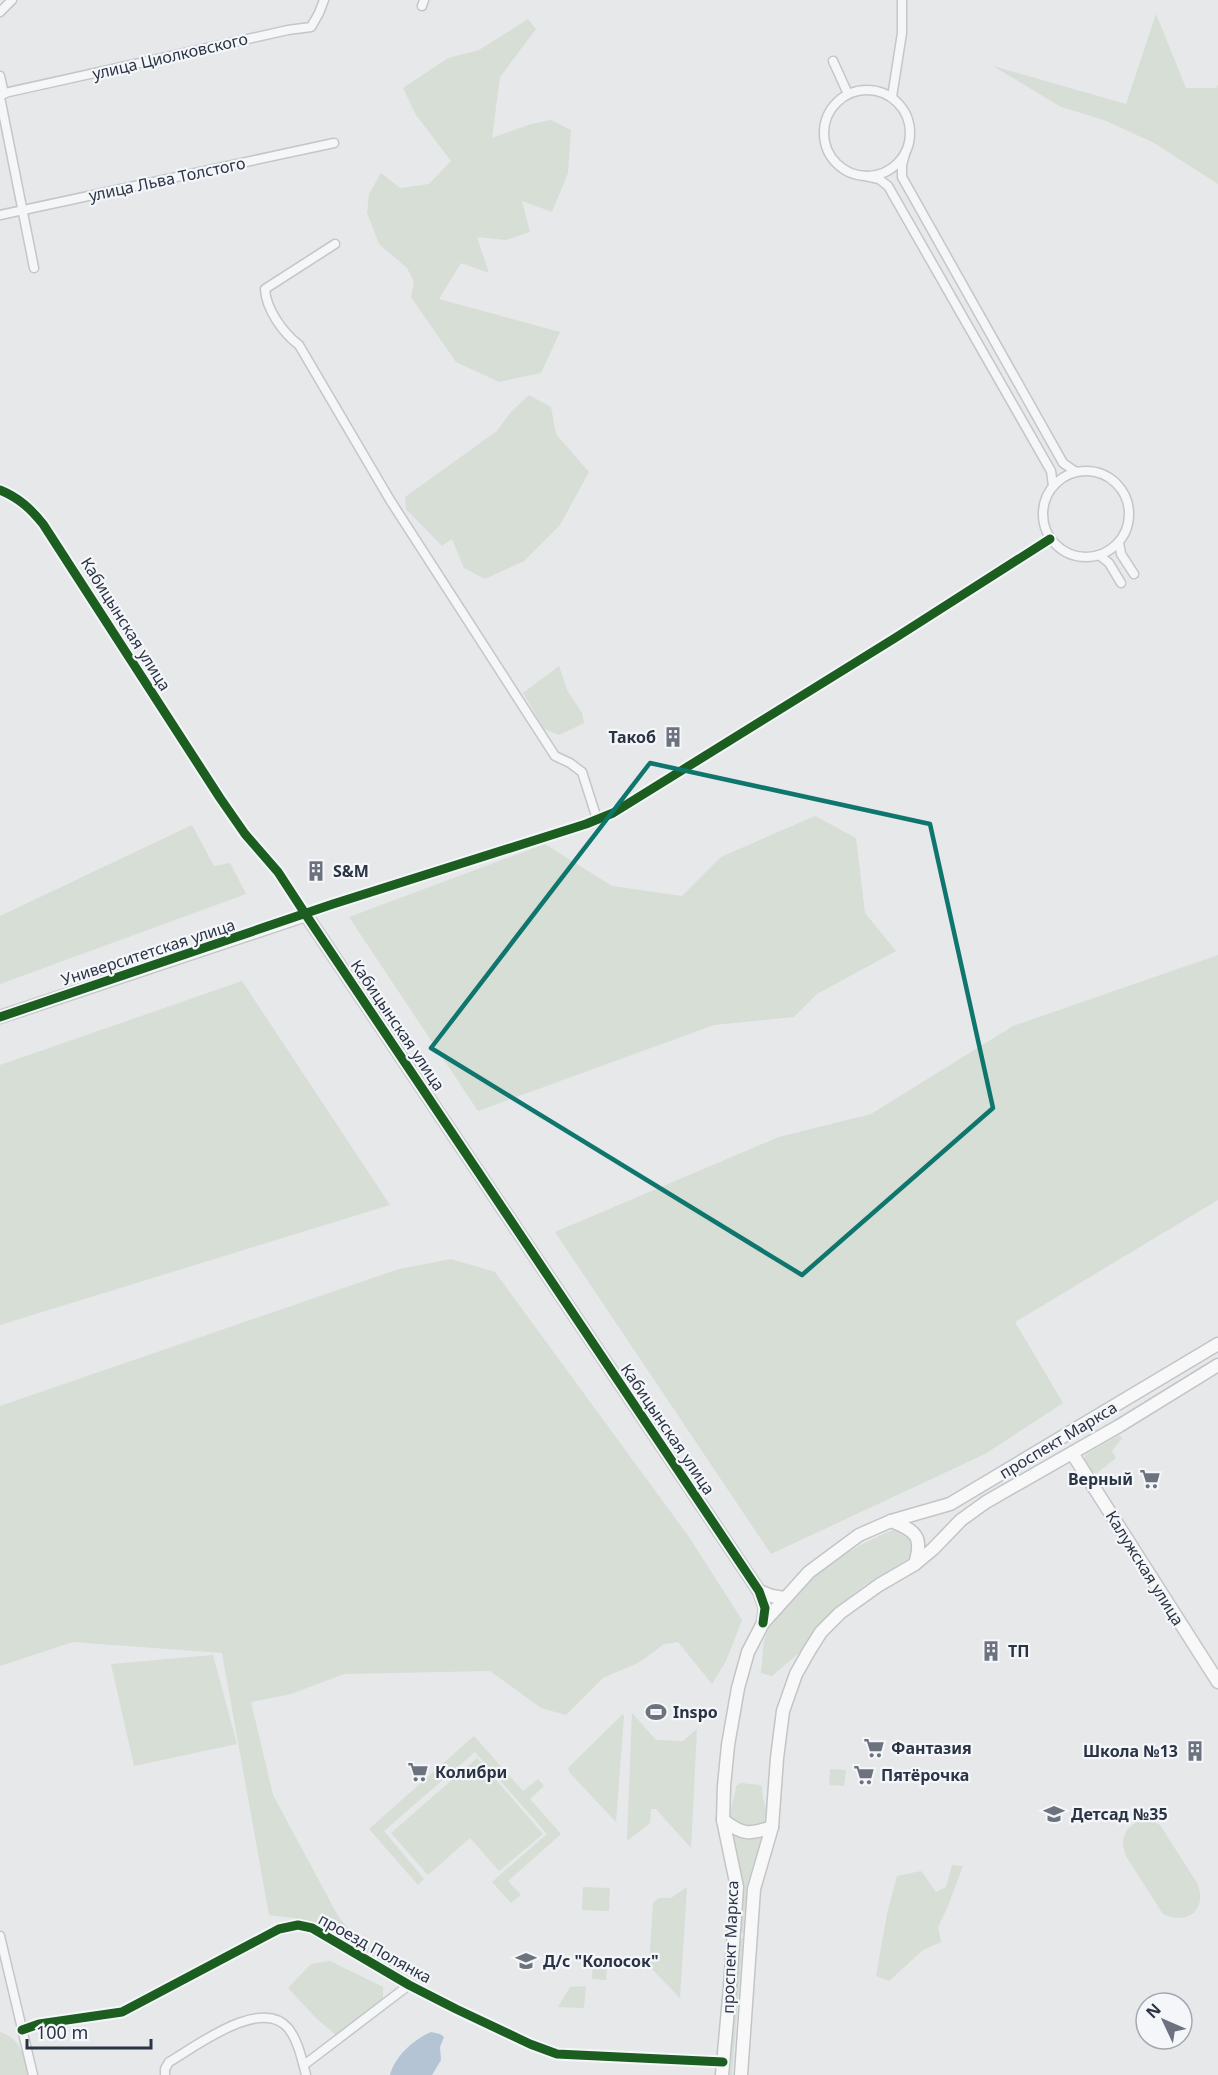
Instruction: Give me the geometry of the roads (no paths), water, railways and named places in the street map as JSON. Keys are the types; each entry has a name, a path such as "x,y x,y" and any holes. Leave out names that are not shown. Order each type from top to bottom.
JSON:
{"main road":[{"name":"Университетская улица","path":"0,1017 306,915"},
{"name":"Кабицынская улица","path":"306,915 759,1591"},
{"name":"проспект Маркса","path":"723,2069 736,1887 723,1821 728,1745 738,1688 748,1652 763,1623 809,1572 859,1535 891,1521 950,1504 1218,1344"},
{"name":"проспект Маркса","path":"741,2075 754,1888 772,1827 780,1723 800,1666 821,1632 840,1613 933,1550 961,1520 987,1502 1218,1365"},
{"name":"Калужская улица","path":"1063,1436 1218,1682"},
{"path":"891,1521 907,1527 918,1539 919,1550 915,1564"},
{"path":"759,1591 784,1598"},
{"path":"759,1591 765,1608 763,1623"},
{"path":"723,1821 740,1832 755,1833 772,1827"}],"street":[{"path":"0,12 12,0"},
{"name":"улица Циолковского","path":"1,95 288,30 311,27 320,13 324,0"},
{"path":"892,97 902,33 902,0"},
{"path":"833,61 848,94"},
{"path":"0,76 1,95 34,268"},
{"path":"1053,486 1051,471 888,186 879,179 849,172 836,163 831,156 824,133 827,117 835,104 848,94 870,90 892,97 903,108 909,123 910,139 902,165 902,177 1063,463 1076,472"},
{"name":"улица Льва Толстого","path":"0,215 334,143"},
{"path":"865,176 885,172 905,154"},
{"path":"335,244 265,289 266,298 285,331 299,345 390,500 555,756 582,772 597,819"},
{"path":"1092,471 1108,477 1120,488 1127,503 1129,519 1124,535 1113,548 1099,555 1076,556 1061,550 1046,532 1042,516 1045,500 1053,486 1063,477 1076,472 1092,471"},
{"name":"Кабицынская улица","path":"0,490 16,496 44,524 220,798 245,834 278,872 306,915"},
{"path":"306,915 333,904 613,813 1050,538"},
{"path":"1119,542 1121,554 1134,574"},
{"path":"1099,555 1109,563 1121,583"},
{"name":"проезд Полянка","path":"22,2030 39,2024 122,2012 253,1941 279,1929 298,1925 312,1928 409,1985 494,2028 557,2054 723,2069"},
{"path":"0,1936 33,2075"},
{"name":"проезд Полянка","path":"303,2065 409,1985"},
{"path":"165,2075 169,2062 232,2025 263,2016 274,2018 288,2027 294,2036 306,2075"}],"water":[{"path":"431,2032 444,2037 440,2047 441,2060 432,2075 390,2075 396,2061 406,2049"}],"place":[{"name":"Такоб","path":"673,737"},
{"name":"S&M","path":"316,871"},
{"name":"Верный","path":"1150,1479"},
{"name":"ТП","path":"991,1651"},
{"name":"Inspo","path":"656,1712"},
{"name":"Фантазия","path":"874,1748"},
{"name":"Школа №13","path":"1195,1751"},
{"name":"Колибри","path":"418,1772"},
{"name":"Пятёрочка","path":"864,1775"},
{"name":"Детсад №35","path":"1054,1814"},
{"name":"Д/с \"Колосок\"","path":"526,1961"}]}
